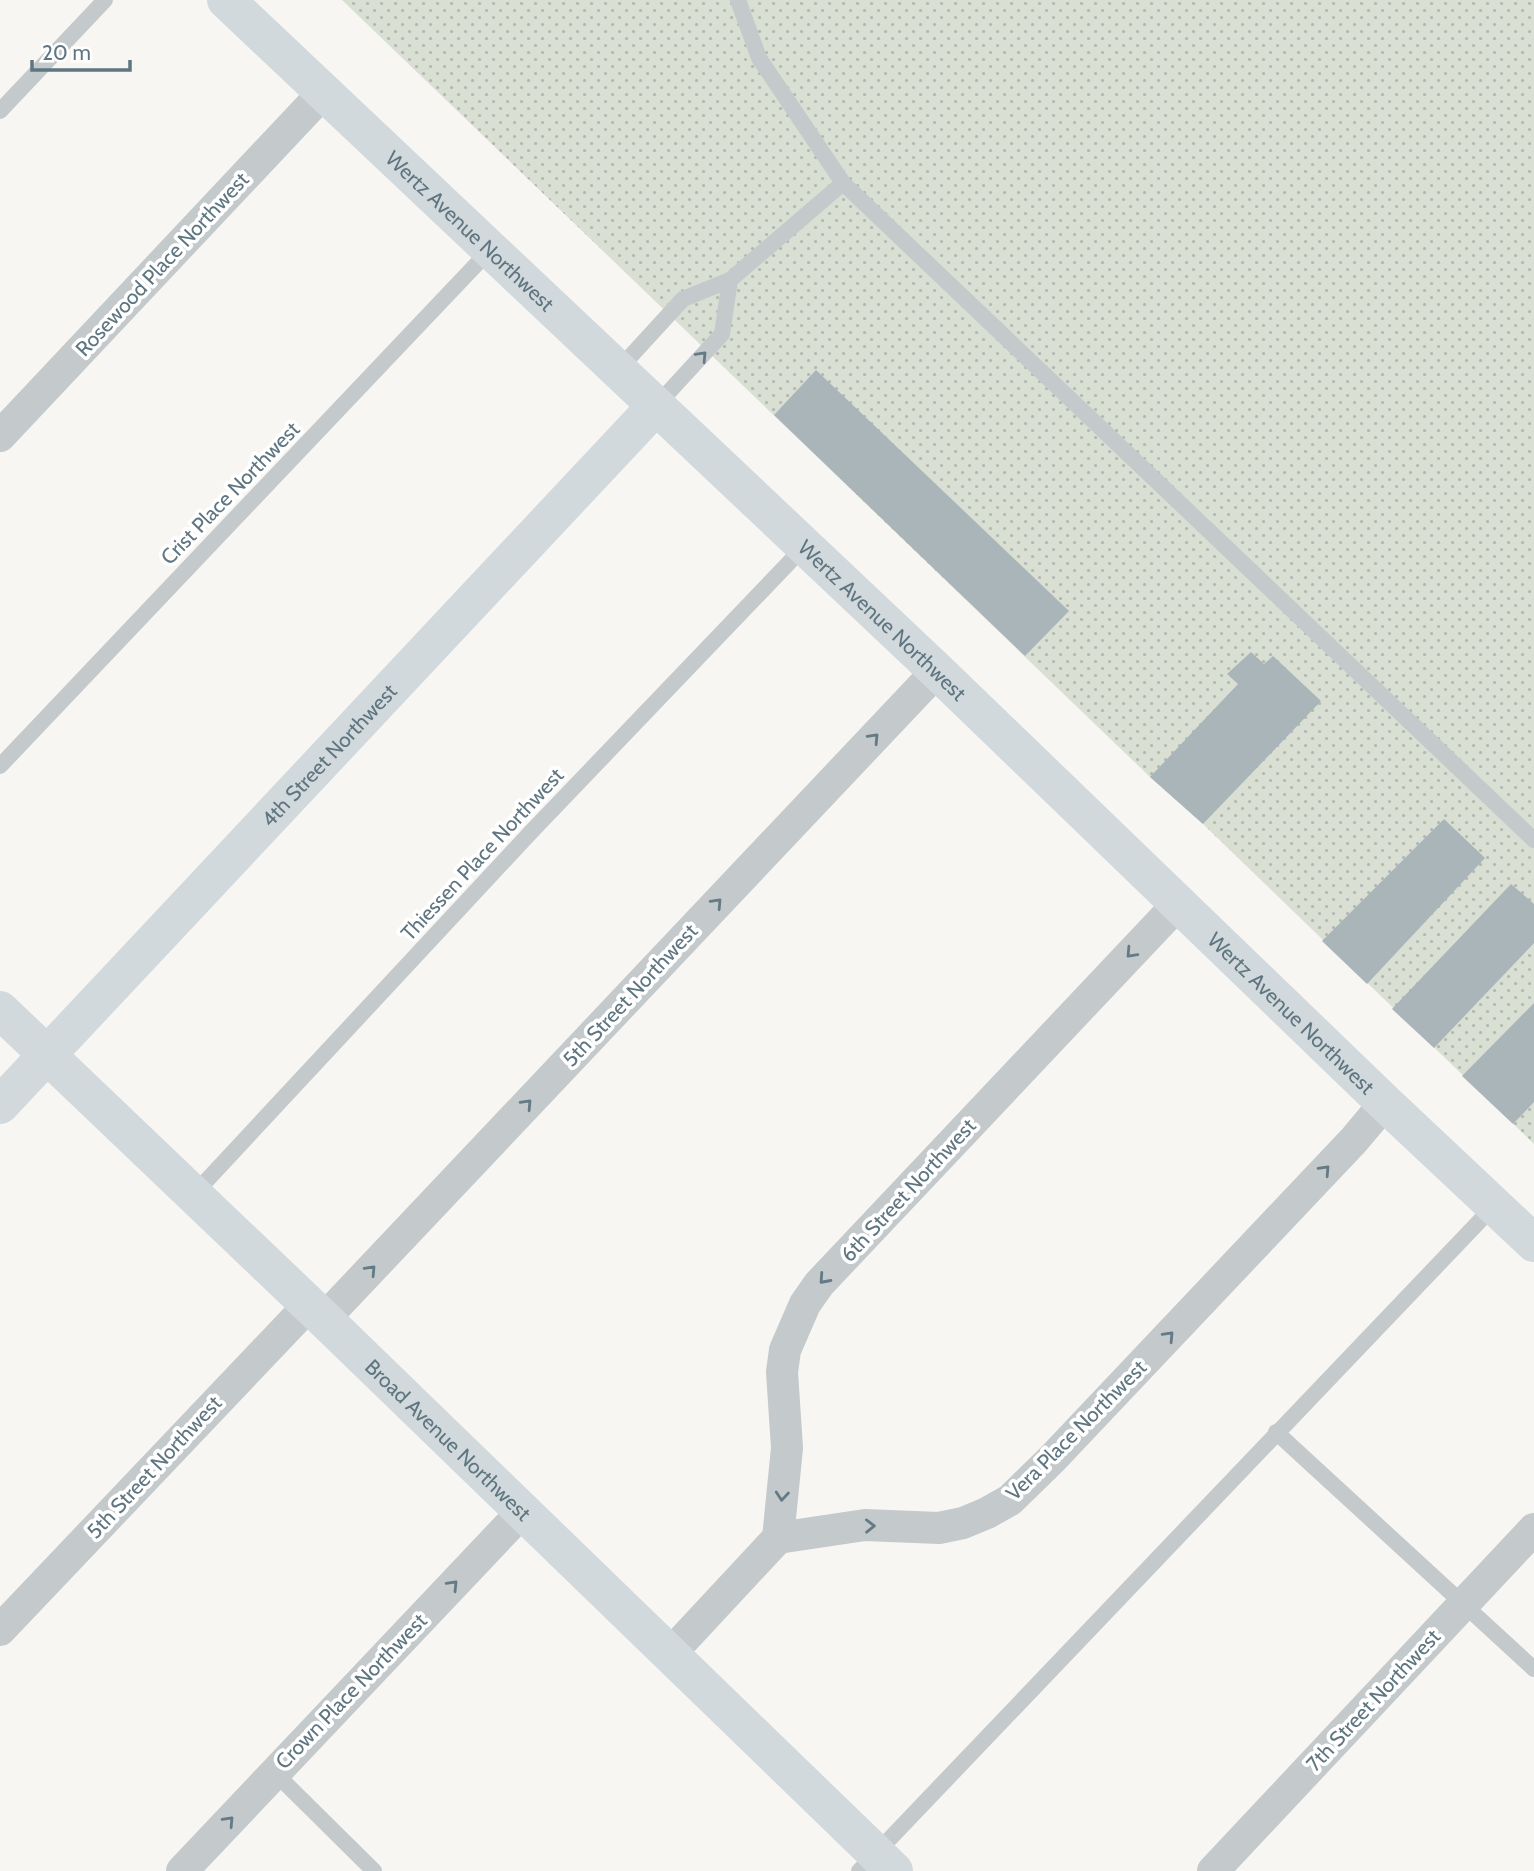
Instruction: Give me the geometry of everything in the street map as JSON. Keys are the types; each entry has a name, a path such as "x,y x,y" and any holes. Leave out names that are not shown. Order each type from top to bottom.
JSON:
{"street":[{"name":"Wertz Avenue Northwest","path":"226,0 937,671 1534,1243"},
{"name":"Rosewood Place Northwest","path":"0,436 324,92"},
{"name":"4th Street Northwest","path":"0,1105 656,406"},
{"name":"5th Street Northwest","path":"0,1630 316,1312 937,671"},
{"name":"6th Street Northwest","path":"778,1538 787,1448 782,1372 785,1350 805,1304 829,1274 1178,904"},
{"name":"Broad Avenue Northwest","path":"0,1010 670,1654 876,1865"},
{"name":"Vera Place Northwest","path":"778,1538 865,1525 939,1528 988,1513 1010,1500 1345,1150 1385,1103"},
{"name":"Crown Place Northwest","path":"182,1871 522,1513"},
{"name":"7th Street Northwest","path":"1213,1871 1534,1529"},
{"path":"670,1654 778,1538"}],"lane":[{"path":"0,111 105,0"},
{"path":"738,0 760,58 843,183 1534,840"},
{"path":"618,370 683,299 730,281 843,183"},
{"name":"Crist Place Northwest","path":"0,766 490,250"},
{"path":"656,406 722,334 730,281"},
{"name":"Thiessen Place Northwest","path":"194,1194 531,832 804,546"},
{"path":"876,1865 1276,1432 1494,1206"},
{"path":"1276,1432 1534,1669"},
{"path":"274,1772 374,1871"}],"shaded area":[{"path":"342,0 1534,0 1534,1144 1203,824 1150,777"}],"building":[{"path":"816,370 1069,611 1025,656 774,415"},
{"path":"1251,652 1264,664 1273,656 1321,701 1203,824 1150,777 1238,684 1227,674"},
{"path":"1444,819 1485,858 1367,984 1322,941"},
{"path":"1511,884 1534,904 1534,943 1434,1048 1392,1009"},
{"path":"1534,1003 1534,1102 1513,1124 1462,1076"}]}
